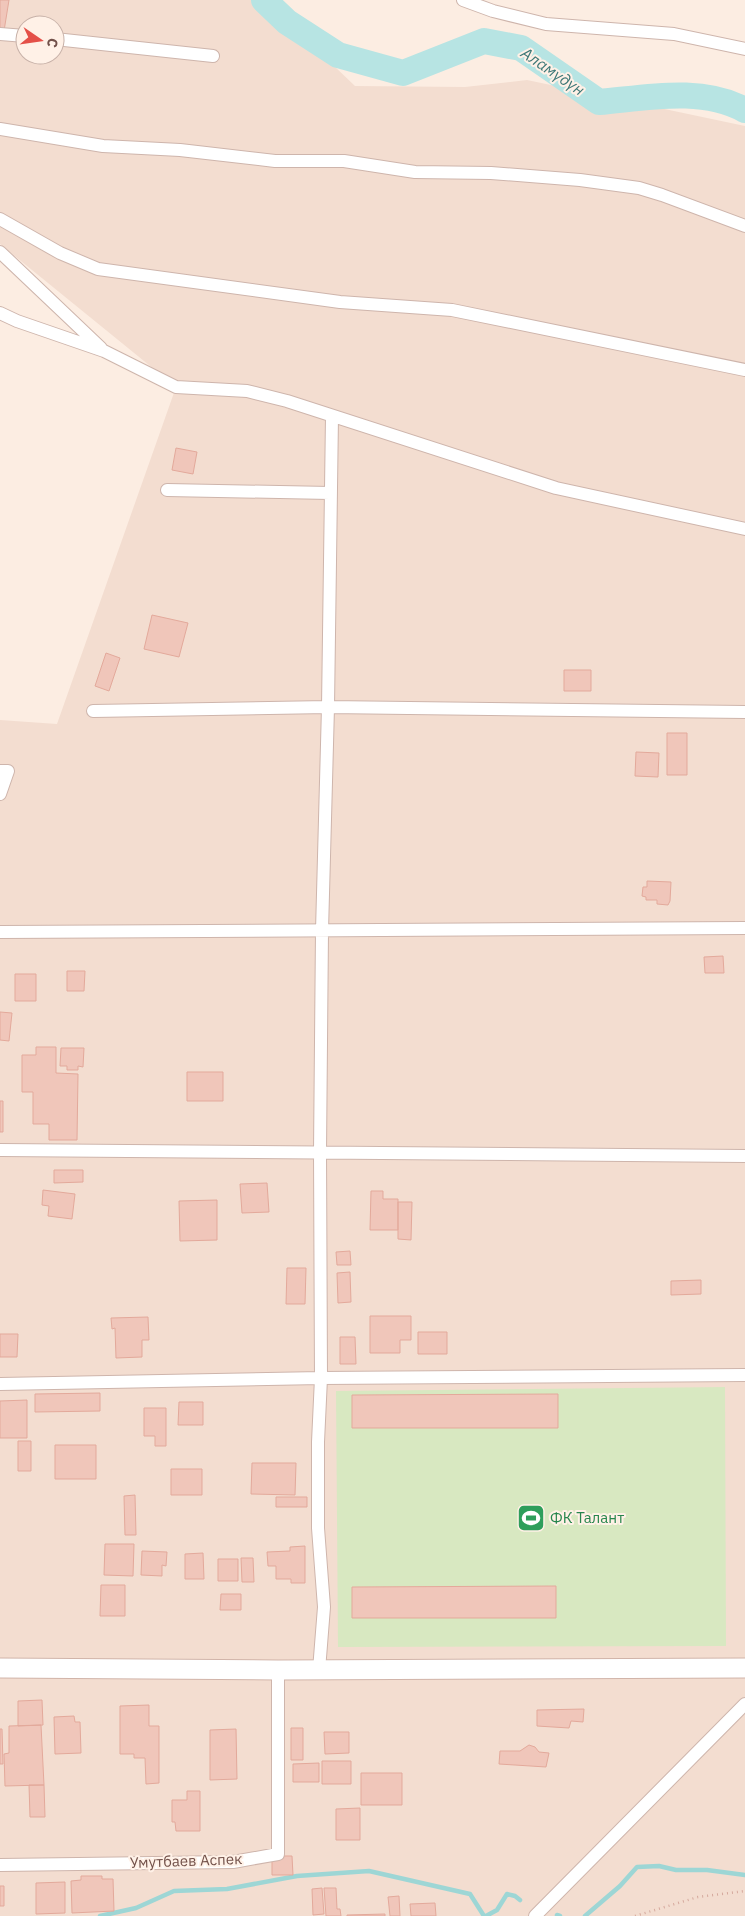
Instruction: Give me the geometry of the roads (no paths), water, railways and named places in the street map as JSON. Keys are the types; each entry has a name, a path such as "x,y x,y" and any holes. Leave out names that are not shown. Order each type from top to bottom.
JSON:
{"main road":[{"path":"0,1668 319,1670 745,1668"}],"street":[{"path":"463,0 494,11 546,24 674,34 745,49"},
{"path":"0,34 15,35"},
{"path":"65,40 213,56"},
{"path":"0,129 103,146 180,150 275,161 344,161 415,172 491,173 580,180 639,188 745,226"},
{"path":"0,219 60,253 98,269 340,302 452,310 745,370"},
{"path":"0,252 104,351"},
{"path":"0,313 17,321 104,351 176,387 247,391 287,401 556,488 745,529"},
{"path":"319,1670 324,1607 318,1528 318,1442 321,1378 320,1152 322,931 328,707 332,416"},
{"path":"167,490 330,493"},
{"path":"93,711 328,707 745,712"},
{"path":"0,771 8,771 0,794"},
{"path":"0,932 745,928"},
{"path":"0,1150 745,1156"},
{"path":"0,1384 321,1378 745,1375"},
{"name":"Умутбаев Аспек","path":"0,1865 233,1862 278,1854 278,1670"},
{"path":"535,1916 745,1704"}],"waterway":[{"name":"Аламүдүн","path":"264,0 287,22 338,55 403,73 484,41 521,48 599,102 654,96 692,96 710,98 745,110"},
{"path":"585,1916 620,1886 637,1867 659,1866 676,1870 707,1870 745,1875"},
{"path":"100,1916 136,1908 174,1891 227,1889 297,1876 369,1871 470,1894 484,1916"},
{"path":"486,1916 497,1910 507,1894 515,1896 520,1900"}],"place":[{"name":"ФК Талант","path":"531,1518"}]}
